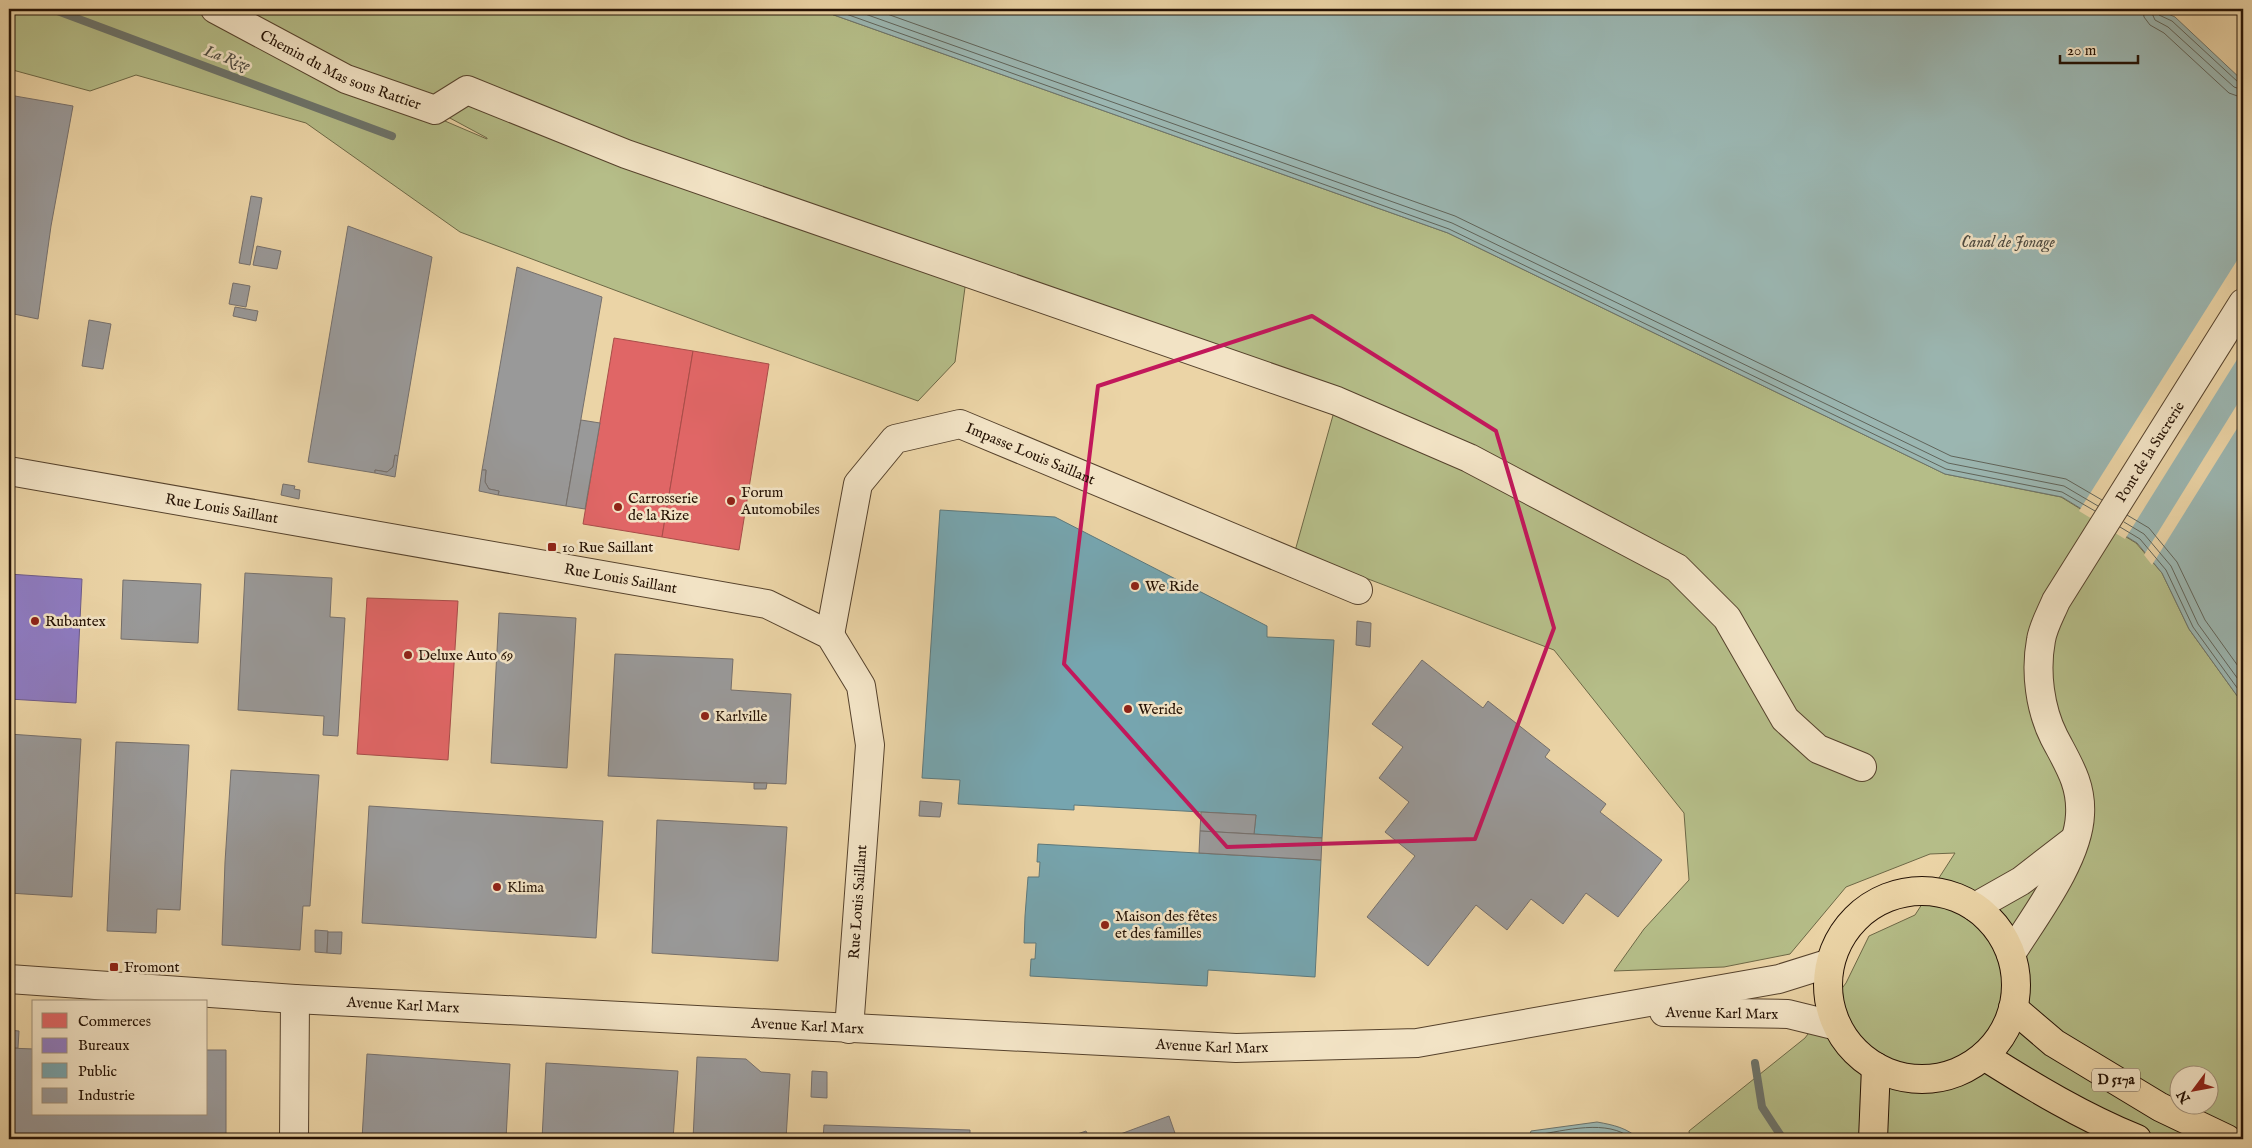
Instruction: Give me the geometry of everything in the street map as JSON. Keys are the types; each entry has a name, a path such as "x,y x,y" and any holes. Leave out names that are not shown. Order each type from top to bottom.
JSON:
{"main road":[{"path":"1905,892 1932,892 1958,898 1974,907 1996,928 2011,954 2016,981 2013,1008 2007,1026 1984,1056 1960,1071 1943,1077 1926,1079 1892,1074 1876,1068 1860,1056 1847,1042 1837,1026 1830,1005 1828,991 1830,963 1845,930 1871,905 1887,897 1905,892"},
{"name":"D 517a","path":"2013,1008 2062,1048 2160,1107 2227,1139"},
{"path":"1984,1056 2033,1087 2113,1129 2137,1139"},
{"path":"1873,1139 1876,1068"}],"street":[{"name":"Chemin du Mas sous Rattier","path":"215,9 346,79 436,110 467,90 626,154 1337,401 1469,458 1677,568 1727,618 1785,719 1818,749 1862,768"},
{"name":"Pont de la Sucrerie","path":"2011,954 2060,876 2074,840 2080,817 2080,790 2053,734 2042,700 2039,670 2041,639 2056,601 2243,303"},
{"name":"Impasse Louis Saillant","path":"830,635 858,484 895,439 960,424 1358,590"},
{"name":"Rue Louis Saillant","path":"9,471 767,604 830,635 861,686 870,745 849,1029"},
{"path":"1974,907 2021,881 2074,840"},
{"name":"Avenue Karl Marx","path":"9,979 295,999 1236,1048 1418,1043 1779,979 1830,963"},
{"path":"294,1139 295,999"},
{"name":"Avenue Karl Marx","path":"1605,1011 1788,1014 1837,1026"}],"highlighted area":[{"path":"1312,316 1496,431 1554,628 1475,839 1227,847 1064,664 1098,386"}],"green space":[{"path":"9,9 817,9 1448,233 1945,474 2061,497 2136,543 2162,573 2189,629 2243,704 2243,1139 1690,1139 1689,1131 1805,1038 1846,983 1869,936 1915,915 1955,853 1930,854 1846,887 1790,954 1724,967 1614,971 1644,929 1689,880 1684,813 1554,650 1295,551 1337,401 968,265 955,362 918,401 729,333 460,232 306,123 136,75 90,91 9,69","holes":["356,83 435,110 487,139"]}],"water":[{"name":"Canal de Jonage","path":"817,9 2157,9 2175,17 2243,81 2243,704 2189,629 2162,573 2137,543 2062,497 1945,474 1448,233"},
{"path":"1597,1122 1620,1127 1639,1139 1528,1139 1531,1131"}],"pier":[{"path":"2243,251 2243,350 2125,539 2079,511"},
{"path":"2243,395 2243,419 2152,565 2144,555"}],"building: Commerces":[{"path":"614,338 693,351 662,537 583,524"},
{"path":"693,351 769,364 739,550 662,537"},
{"path":"367,598 458,601 448,760 357,754"}],"building: Bureaux":[{"path":"9,574 82,579 76,703 9,699"}],"building: Public":[{"name":"Weride","path":"940,510 1055,517 1267,626 1267,637 1334,640 1322,838 1254,834 1256,815 1074,805 1074,810 958,804 960,780 922,778"},
{"path":"1038,844 1321,860 1315,977 1208,970 1207,986 1030,976 1031,959 1035,959 1036,943 1024,943 1025,916 1028,877 1039,877 1040,862 1037,862"}],"building: Industrie":[{"path":"9,95 73,106 51,226 38,319 9,313"},
{"path":"251,196 262,198 250,265 239,263"},
{"path":"348,226 432,257 398,456 395,455 393,467 387,472 375,470 375,473 308,462"},
{"path":"257,246 281,251 277,269 253,265"},
{"path":"517,267 602,297 566,506 498,495 499,491 489,489 485,482 486,470 482,470"},
{"path":"233,283 250,286 246,307 229,304"},
{"path":"235,307 258,311 256,321 233,316"},
{"path":"89,320 111,324 103,369 82,366"},
{"path":"581,420 600,423 585,509 566,506"},
{"path":"395,455 398,456 395,477 375,473 375,470 387,472 393,467"},
{"path":"482,470 486,470 485,482 489,489 499,491 498,495 479,491"},
{"path":"283,484 295,486 294,489 300,490 299,499 281,495"},
{"path":"245,573 332,578 330,617 345,618 338,736 323,735 324,716 238,710"},
{"path":"123,580 201,584 198,643 121,639"},
{"path":"499,613 576,618 567,768 491,763"},
{"path":"1357,621 1371,623 1370,647 1356,645"},
{"path":"615,654 733,659 731,690 791,694 786,784 608,776"},
{"path":"1422,660 1483,708 1488,701 1550,750 1545,757 1606,804 1600,812 1662,860 1618,917 1586,893 1563,924 1531,899 1507,930 1476,905 1428,966 1367,917 1415,856 1385,832 1409,802 1379,778 1403,747 1372,724"},
{"path":"9,734 81,739 72,897 9,893"},
{"path":"116,742 189,745 180,910 157,909 156,933 107,931"},
{"path":"231,770 319,775 310,906 303,906 300,950 222,945"},
{"path":"754,783 767,783 766,789 754,789"},
{"path":"920,801 942,803 940,817 919,816"},
{"path":"369,806 603,821 596,938 362,923"},
{"path":"1201,812 1256,815 1254,834 1200,831"},
{"path":"657,820 787,827 778,961 652,953"},
{"path":"1200,831 1322,838 1321,860 1199,853"},
{"path":"315,930 328,931 327,953 315,952"},
{"path":"328,932 342,932 341,954 327,953"},
{"path":"9,1030 19,1031 18,1048 9,1048"},
{"path":"9,1048 32,1049 32,1116 208,1116 208,1050 226,1050 226,1139 9,1139"},
{"path":"367,1054 510,1064 506,1139 362,1139"},
{"path":"697,1057 746,1059 761,1072 790,1074 786,1139 693,1139"},
{"path":"546,1063 678,1071 673,1139 542,1139"},
{"path":"812,1071 827,1072 827,1098 811,1097"},
{"path":"1169,1116 1177,1139 1107,1139"},
{"path":"824,1125 970,1130 970,1139 823,1139"},
{"path":"1086,1131 1090,1139 1063,1139"}],"waterway":[{"name":"La Rize","path":"52,9 392,136"},
{"name":"La Rize","path":"1755,1063 1762,1107 1783,1139"}],"place":[{"name":"Forum Automobiles","path":"731,501"},
{"name":"Carrosserie de la Rize","path":"618,507"},
{"name":"10 Rue Saillant","path":"552,547"},
{"name":"We Ride","path":"1135,586"},
{"name":"Rubantex","path":"35,621"},
{"name":"Deluxe Auto 69","path":"408,655"},
{"name":"Weride","path":"1128,709"},
{"name":"Karlville","path":"705,716"},
{"name":"Klima","path":"497,887"},
{"name":"Maison des fêtes et des familles","path":"1105,925"},
{"name":"Fromont","path":"114,967"}]}
